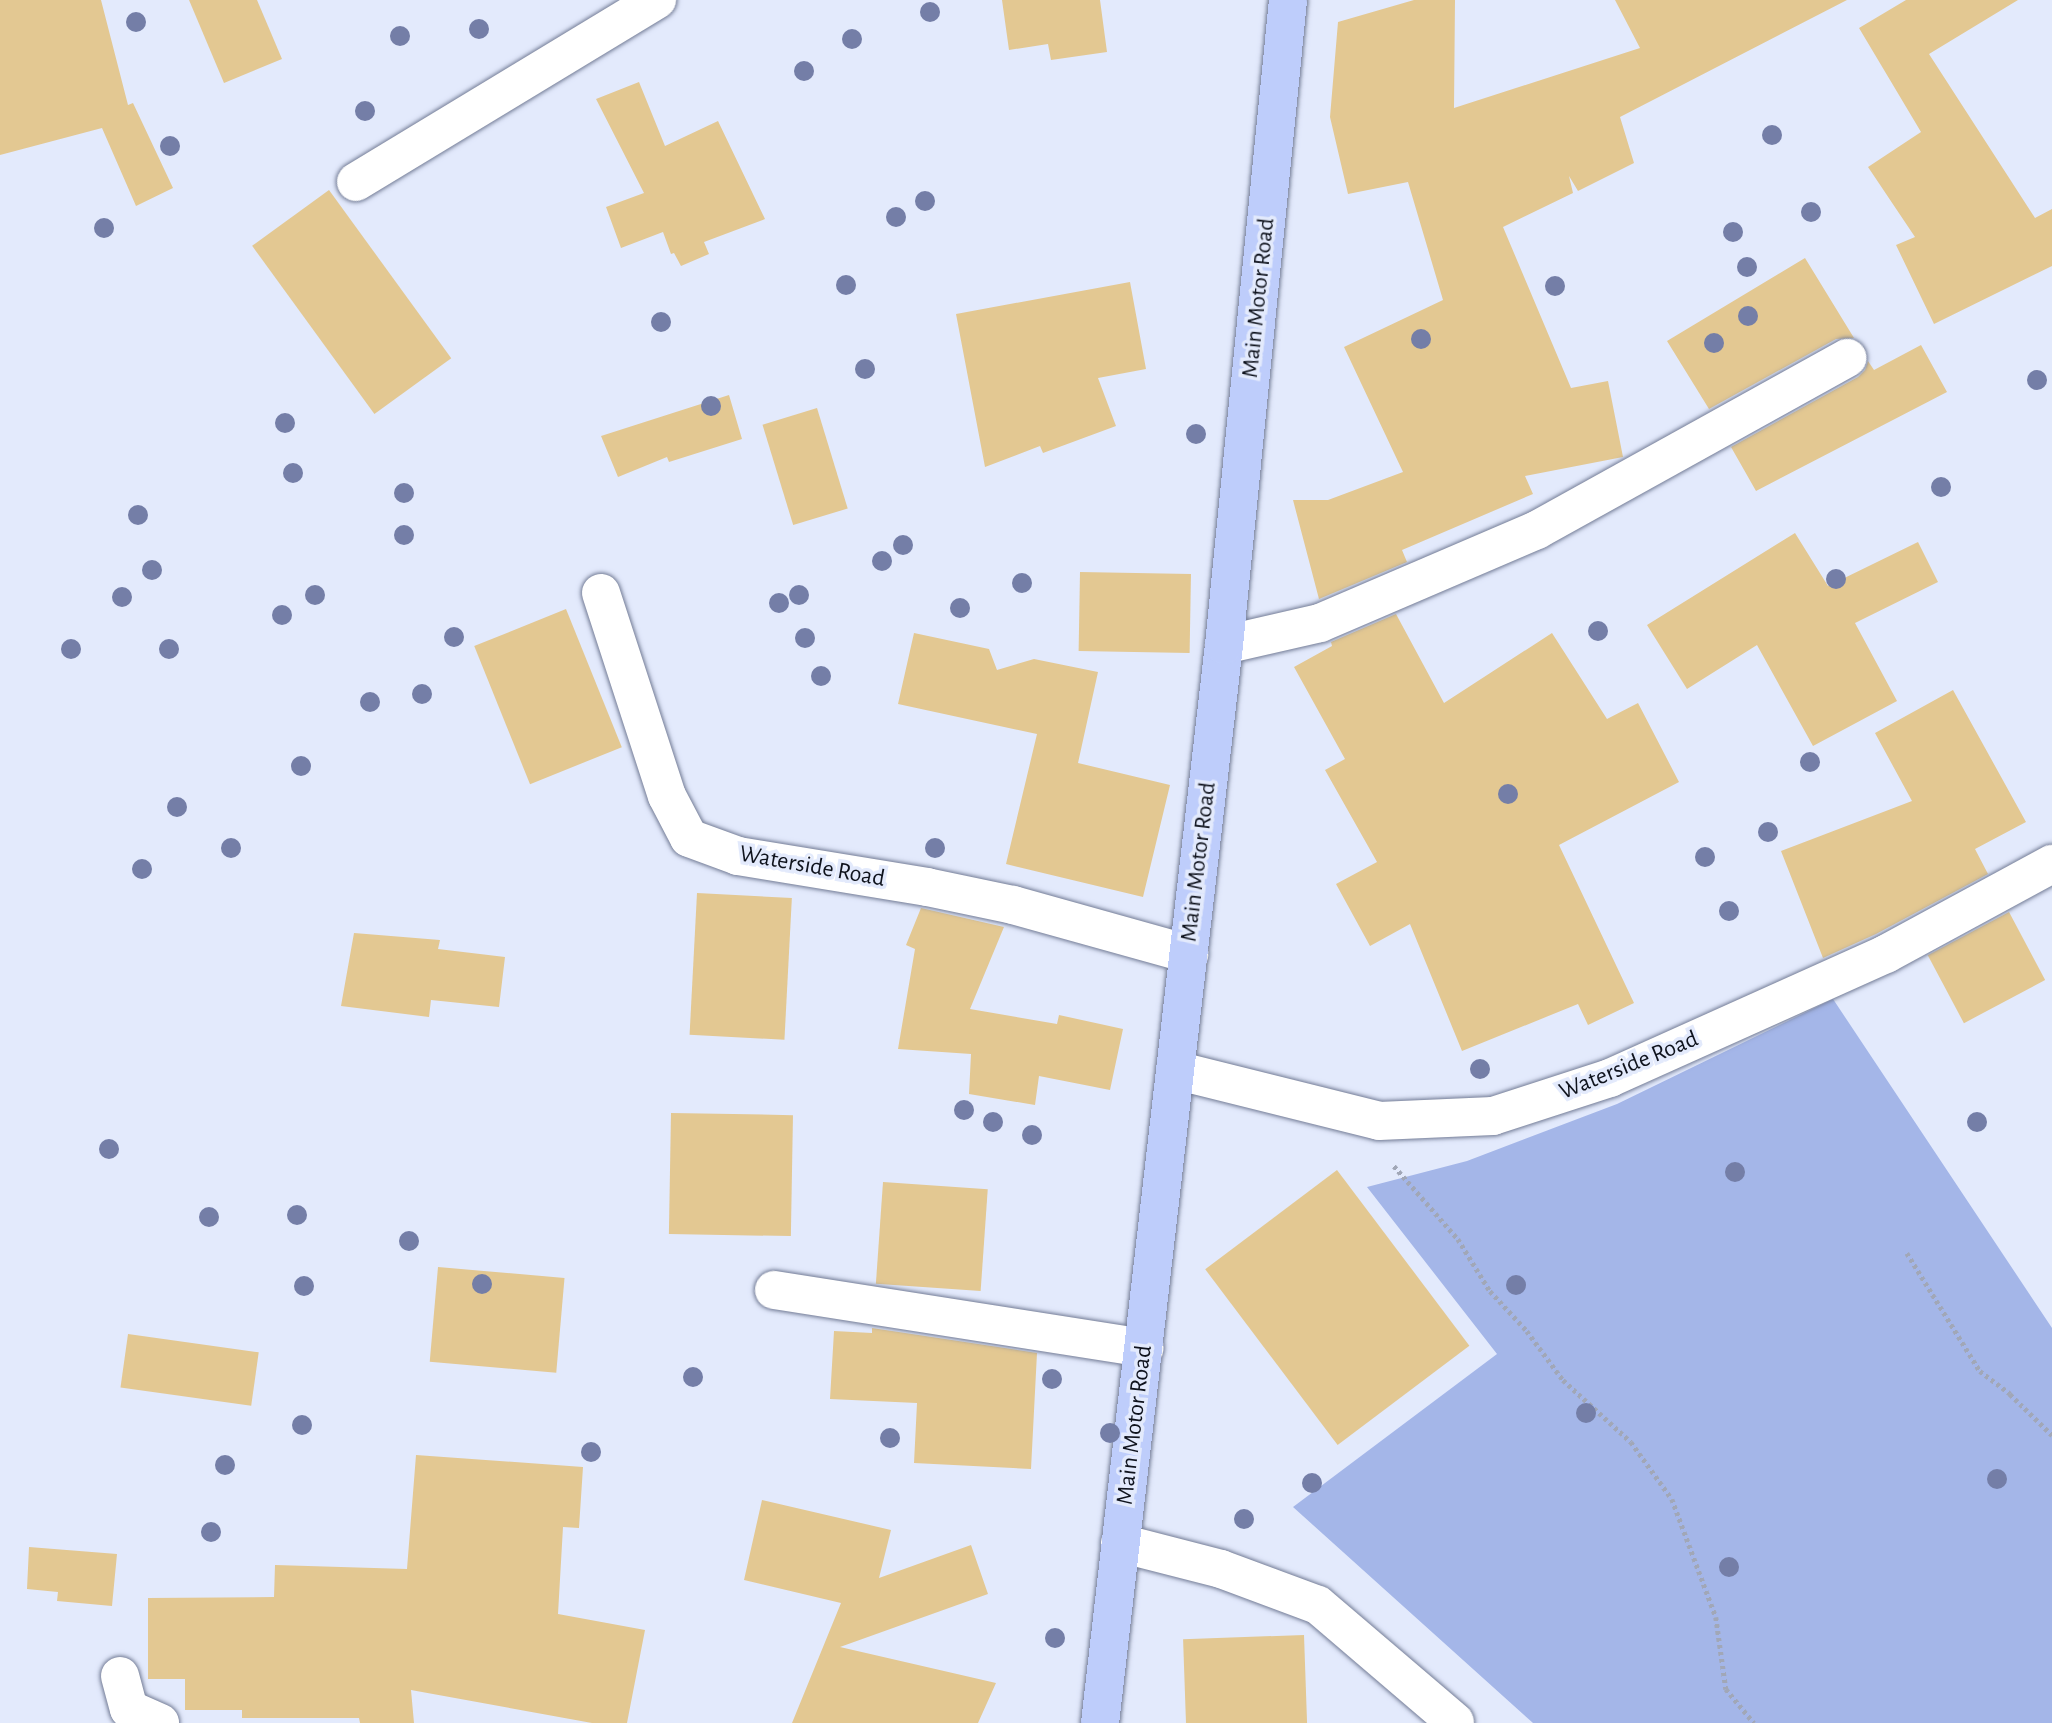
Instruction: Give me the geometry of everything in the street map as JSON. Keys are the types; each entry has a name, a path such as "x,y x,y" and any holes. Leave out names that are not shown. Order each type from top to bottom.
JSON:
{"main road":[{"name":"Main Motor Road","path":"1100,1723 1224,645 1288,0"}],"street":[{"path":"356,182 657,0"},
{"path":"1224,645 1320,623 1537,530 1847,358"},
{"name":"Waterside Road","path":"601,593 667,796 689,838 738,856 927,887 1013,905 1189,954"},
{"name":"Waterside Road","path":"1175,1070 1379,1121 1493,1115 1610,1078 1886,954 2052,864"},
{"path":"774,1290 1144,1348"},
{"path":"1120,1543 1221,1569 1318,1605 1455,1722"},
{"path":"120,1676 129,1709 160,1723"}],"path":[{"path":"1379,1121 1380,1151 1458,1238 1490,1291 1527,1331 1563,1380 1631,1442 1672,1499 1716,1617 1726,1689 1754,1723"},
{"path":"1907,1253 1980,1371 2010,1394 2052,1435"}],"shaded area":[{"path":"1833,999 2052,1328 2052,1723 1533,1723 1293,1507 1497,1354 1367,1187 1467,1161 1617,1104"}],"building":[{"path":"0,0 101,0 128,105 133,103 173,188 136,206 102,128 0,155"},
{"path":"189,0 257,0 282,59 224,83"},
{"path":"1002,0 1100,0 1107,52 1051,60 1048,44 1009,50"},
{"path":"1414,0 1455,0 1454,108 1640,48 1615,0 1847,0 1620,117 1634,163 1578,191 1569,176 1573,193 1503,227 1571,388 1608,381 1623,457 1525,476 1533,494 1402,550 1407,562 1319,599 1293,500 1328,500 1403,472 1344,347 1443,300 1408,182 1348,194 1330,117 1338,22"},
{"path":"1906,0 2018,0 1929,54 2035,218 2052,209 2052,266 1934,324 1896,245 1915,237 1868,167 1921,132 1859,28"},
{"path":"639,82 665,146 718,121 765,219 704,242 709,254 681,266 674,253 671,254 663,232 621,248 606,207 644,193 596,99"},
{"path":"329,190 451,358 374,414 252,246"},
{"path":"1805,258 1854,338 1836,339 1709,409 1667,341"},
{"path":"1130,282 1146,369 1098,378 1116,426 1043,453 1040,446 985,467 956,314"},
{"path":"1921,345 1947,392 1756,491 1731,447 1858,377 1865,370 1868,361 1874,370"},
{"path":"729,395 742,439 669,462 667,457 618,477 601,436"},
{"path":"817,408 848,508 793,525 762,425"},
{"path":"1795,533 1828,586 1918,542 1938,582 1855,623 1897,701 1813,746 1757,645 1687,689 1647,625"},
{"path":"1080,572 1191,574 1190,653 1079,651"},
{"path":"566,609 622,747 530,784 474,646"},
{"path":"1396,614 1444,703 1552,633 1607,719 1638,703 1679,782 1559,845 1634,1003 1588,1025 1578,1004 1462,1051 1410,924 1370,946 1336,884 1377,862 1325,770 1345,759 1294,667 1332,646 1331,642"},
{"path":"914,633 989,649 997,670 1034,659 1098,672 1078,763 1170,785 1143,897 1006,864 1037,734 898,704"},
{"path":"1953,690 2026,822 1975,849 1988,874 1876,934 1823,958 1781,851 1912,801 1875,733"},
{"path":"697,893 792,898 784,1040 690,1035"},
{"path":"921,908 1004,927 970,1009 1057,1024 1059,1015 1123,1029 1110,1090 1039,1076 1035,1105 969,1094 971,1054 898,1049 915,949 906,945"},
{"path":"2009,912 2045,980 1964,1023 1928,955"},
{"path":"354,933 440,940 438,949 505,957 499,1007 431,1000 429,1017 341,1006"},
{"path":"671,1113 793,1115 791,1236 669,1234"},
{"path":"1337,1170 1469,1346 1338,1445 1205,1269"},
{"path":"883,1182 988,1189 981,1291 876,1284"},
{"path":"438,1267 565,1278 556,1373 430,1362"},
{"path":"872,1328 1037,1353 1031,1469 914,1463 917,1403 830,1399 834,1331 872,1333"},
{"path":"128,1334 259,1352 251,1406 120,1387"},
{"path":"416,1455 583,1467 579,1528 563,1527 558,1614 645,1630 627,1723 592,1723 411,1690 414,1723 360,1723 359,1718 242,1718 242,1710 185,1710 185,1679 148,1679 148,1598 274,1597 275,1565 407,1569"},
{"path":"762,1500 891,1530 879,1578 971,1545 988,1594 840,1647 996,1683 978,1723 792,1723 841,1603 744,1580"},
{"path":"29,1547 117,1554 112,1606 57,1601 58,1592 27,1589"},
{"path":"1304,1635 1307,1723 1186,1723 1183,1639"}]}
